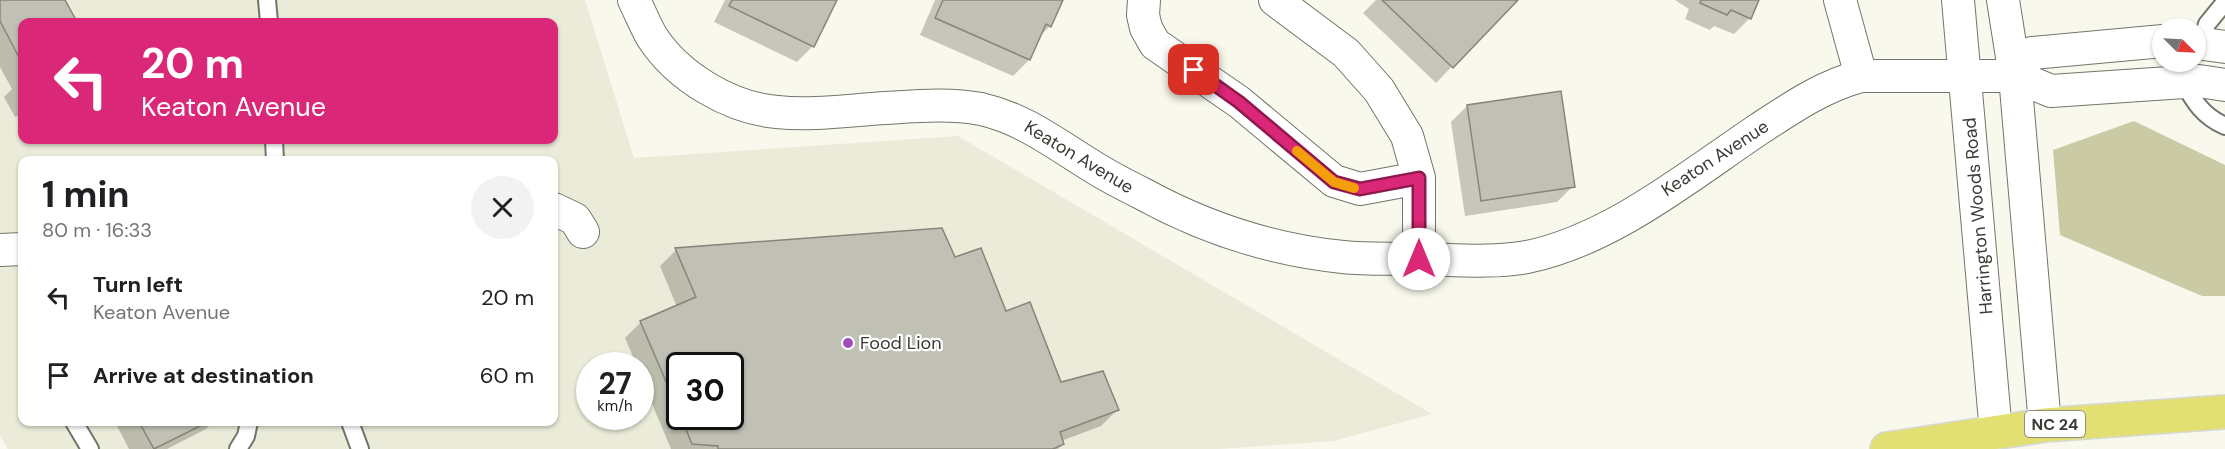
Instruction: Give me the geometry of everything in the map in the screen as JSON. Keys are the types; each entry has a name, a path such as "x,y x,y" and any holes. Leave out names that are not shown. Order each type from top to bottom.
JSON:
{"main road":[{"name":"NC 24","path":"1887,449 2045,425 2225,412"}],"street":[{"name":"Keaton Avenue","path":"634,0 652,36 663,51 688,75 721,96 741,104 777,112 930,105 979,109 1019,121 1040,131 1096,169 1166,207 1212,226 1302,252 1347,258 1488,261 1527,257 1568,246 1596,234 1800,102 1840,81 1861,76 2014,76"},
{"path":"1144,0 1143,15 1146,28 1155,44 1239,102 1334,182 1360,189 1419,178"},
{"path":"1275,0 1346,54 1379,90 1407,136 1419,178 1419,259"},
{"path":"1840,0 1861,76"},
{"name":"Harrington Woods Road","path":"1958,0 1996,433"},
{"path":"2003,0 2014,76 2045,425"},
{"path":"2014,76 2032,53 2152,42"},
{"path":"2014,76 2051,91 2183,82 2225,85"},
{"path":"558,211 575,219 584,232"}],"lane":[{"path":"267,0 269,18"},
{"path":"2207,44 2207,24 2221,5"},
{"path":"2183,82 2197,108 2210,119 2225,126"},
{"path":"76,426 90,449"},
{"path":"238,449 246,436 248,426"},
{"path":"351,426 360,449"}],"shaded area":[{"path":"0,0 585,0 634,158 958,136 1432,414 1334,441 1219,449 8,449 0,435"}],"green space":[{"path":"2134,121 2225,165 2225,296 2202,296 2060,235 2053,150"}],"building":[{"path":"0,0 65,0 75,18 18,18 18,55 0,21"},
{"path":"732,0 837,0 814,47 729,6"},
{"path":"943,0 1063,0 1051,27 1046,24 1030,60 935,18"},
{"path":"1382,0 1518,0 1453,68"},
{"path":"1701,0 1759,0 1751,19 1731,10 1727,15 1700,3"},
{"path":"1561,91 1575,187 1481,201 1467,105"},
{"name":"Food Lion","path":"942,228 955,257 981,248 1006,311 1030,302 1061,382 1103,371 1119,410 1060,432 1064,444 1053,449 718,449 718,446 692,444 686,430 744,430 744,352 666,352 666,381 640,321 696,297 675,248"},
{"path":"141,426 200,426 154,449"}],"slow traffic":[{"path":"1297,151 1334,182 1354,188"}],"place":[{"name":"Food Lion","path":"848,343"}],"route":[{"path":"1194,70 1239,102 1334,182 1360,189 1419,178 1419,259"}]}
